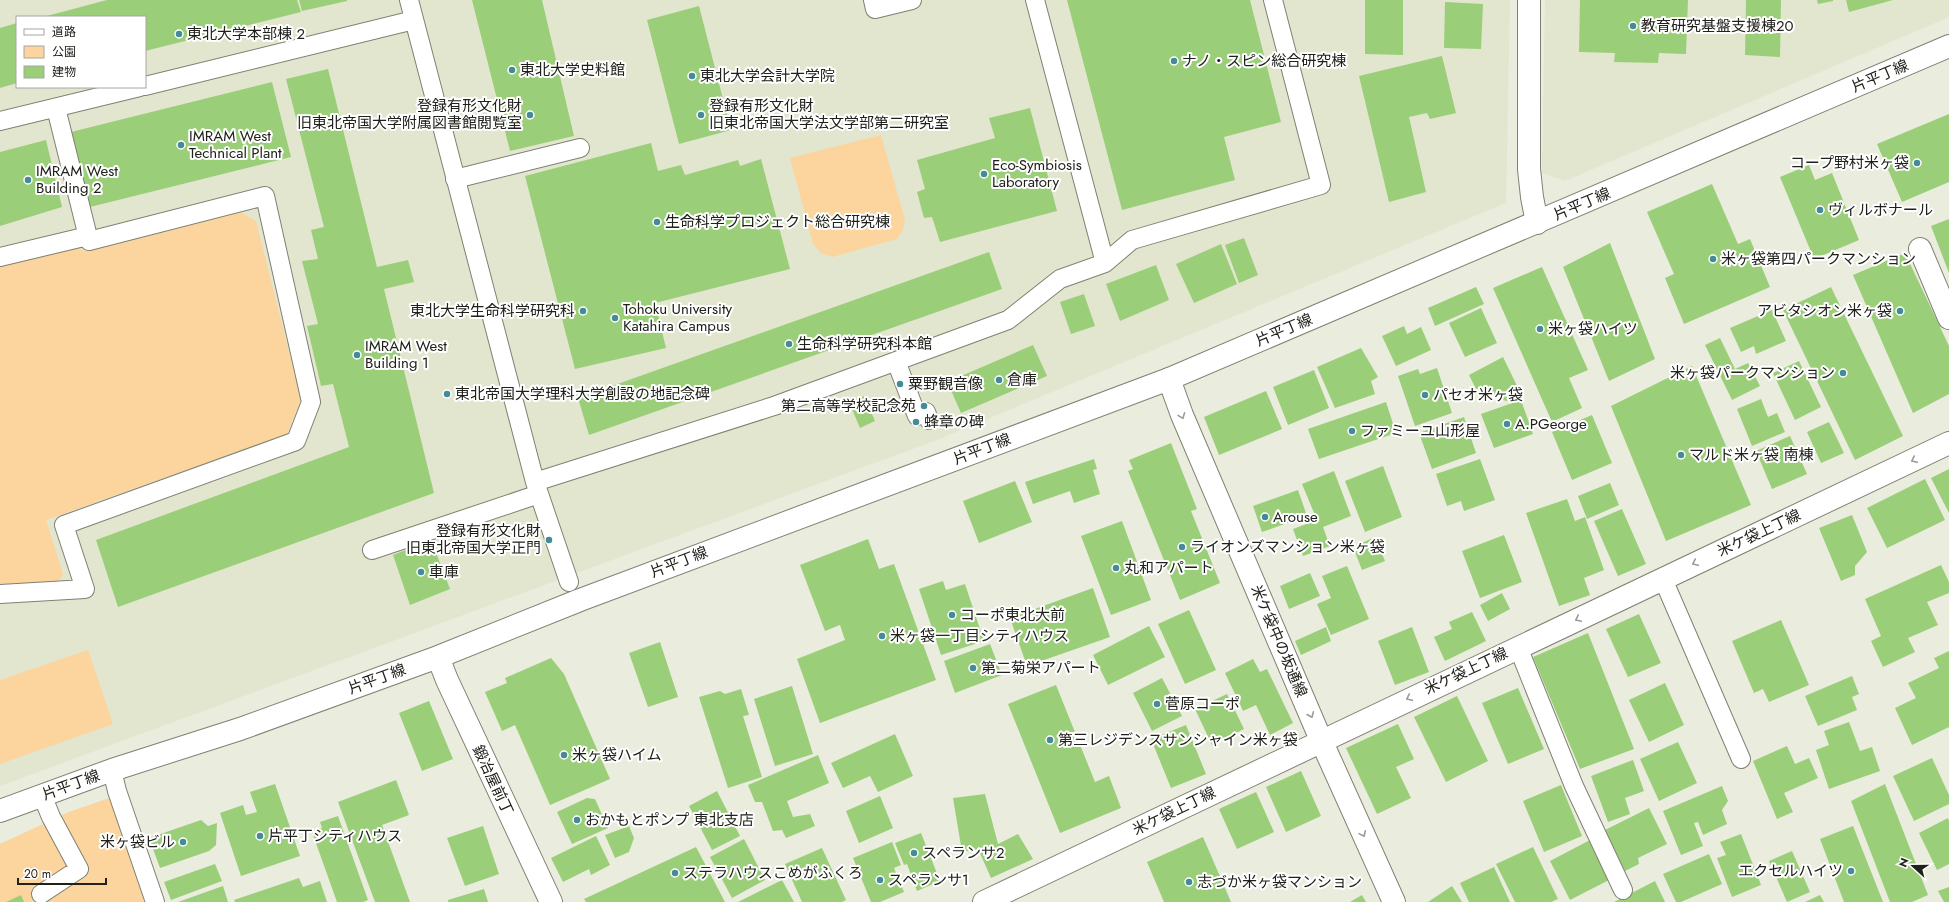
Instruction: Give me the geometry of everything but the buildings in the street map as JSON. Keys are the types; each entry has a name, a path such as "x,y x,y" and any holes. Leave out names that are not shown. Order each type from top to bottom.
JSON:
{"street":[{"path":"1529,0 1529,169 1537,223"},
{"name":"片平丁線","path":"0,811 112,770 240,729 438,657 580,600 1169,379 1949,46"},
{"path":"1920,249 1949,318"},
{"name":"米ケ袋中の坂通線","path":"1169,379 1182,415 1322,740 1394,902"},
{"name":"米ケ袋上丁線","path":"984,902 1518,646 1949,443"},
{"name":"鍛冶屋前丁","path":"438,657 456,701 551,902"}],"lane":[{"path":"409,0 537,488 569,582"},
{"path":"873,0 875,9 912,0"},
{"path":"1035,0 1105,263"},
{"path":"372,550 537,488 774,406 1008,320 1060,279 1105,263 1132,240 1321,185 1273,0"},
{"path":"146,86 414,20"},
{"path":"0,121 136,88"},
{"path":"0,594 85,589 64,525 296,441 311,402 265,196 89,241 56,108"},
{"path":"455,179 580,148"},
{"path":"0,257 88,236"},
{"path":"896,361 917,416 926,412 929,420"},
{"path":"1663,579 1741,759"},
{"path":"1518,646 1574,786 1623,890"},
{"path":"112,770 117,791 155,902"},
{"path":"42,795 51,817 79,869 42,894"}],"shaded area":[{"name":"Tohoku University Katahira Campus","path":"0,0 1510,0 1506,203 937,440 0,786"},
{"path":"1545,0 1949,0 1949,17 1565,181 1542,173"}],"green space":[{"path":"881,135 905,220 903,230 897,239 832,257 821,253 813,244 790,158"},
{"path":"239,211 256,221 301,400 287,434 46,520 63,574 56,585 0,588 0,264 78,245 82,251"},
{"path":"88,650 113,724 0,764 0,680"},
{"path":"112,797 144,902 0,902 0,844 69,812"}],"place":[{"name":"教育研究基盤支援棟20","path":"1633,26"},
{"name":"東北大学本部棟 2","path":"179,34"},
{"name":"ナノ・スピン総合研究棟","path":"1174,61"},
{"name":"東北大学史料館","path":"512,70"},
{"name":"東北大学会計大学院","path":"692,76"},
{"name":"登録有形文化財 旧東北帝国大学附属図書館閲覧室","path":"530,115"},
{"name":"登録有形文化財 旧東北帝国大学法文学部第二研究室","path":"701,115"},
{"name":"IMRAM West Technical Plant","path":"181,145"},
{"name":"コープ野村米ヶ袋","path":"1917,163"},
{"name":"Eco-Symbiosis Laboratory","path":"984,174"},
{"name":"IMRAM West Building 2","path":"28,180"},
{"name":"ヴィルボナール","path":"1820,210"},
{"name":"生命科学プロジェクト総合研究棟","path":"657,222"},
{"name":"米ヶ袋第四パークマンション","path":"1713,259"},
{"name":"東北大学生命科学研究科","path":"583,311"},
{"name":"アビタシオン米ヶ袋","path":"1900,311"},
{"name":"Tohoku University Katahira Campus","path":"615,318"},
{"name":"米ヶ袋ハイツ","path":"1540,329"},
{"name":"生命科学研究科本館","path":"789,344"},
{"name":"IMRAM West Building 1","path":"357,355"},
{"name":"米ヶ袋パークマンション","path":"1843,373"},
{"name":"倉庫","path":"999,380"},
{"name":"粟野観音像","path":"900,384"},
{"name":"東北帝国大学理科大学創設の地記念碑","path":"447,394"},
{"name":"パセオ米ヶ袋","path":"1425,395"},
{"name":"第二高等学校記念苑","path":"924,406"},
{"name":"蜂章の碑","path":"916,422"},
{"name":"A.PGeorge","path":"1507,424"},
{"name":"ファミーユ山形屋","path":"1352,431"},
{"name":"マルド米ヶ袋 南棟","path":"1681,455"},
{"name":"Arouse","path":"1265,517"},
{"name":"登録有形文化財 旧東北帝国大学正門","path":"549,540"},
{"name":"ライオンズマンション米ヶ袋","path":"1182,547"},
{"name":"丸和アパート","path":"1116,568"},
{"name":"車庫","path":"421,572"},
{"name":"コーポ東北大前","path":"952,615"},
{"name":"米ヶ袋一丁目シティハウス","path":"882,636"},
{"name":"第二菊栄アパート","path":"973,668"},
{"name":"菅原コーポ","path":"1157,704"},
{"name":"第三レジデンスサンシャイン米ヶ袋","path":"1050,740"},
{"name":"米ヶ袋ハイム","path":"564,755"},
{"name":"おかもとポンプ 東北支店","path":"577,820"},
{"name":"片平丁シティハウス","path":"260,836"},
{"name":"米ヶ袋ビル","path":"183,842"},
{"name":"スペランサ2","path":"914,853"},
{"name":"エクセルハイツ","path":"1851,871"},
{"name":"ステラハウスこめがふくろ","path":"675,873"},
{"name":"スペランサ1","path":"880,880"},
{"name":"志づか米ヶ袋マンション","path":"1189,882"}]}
